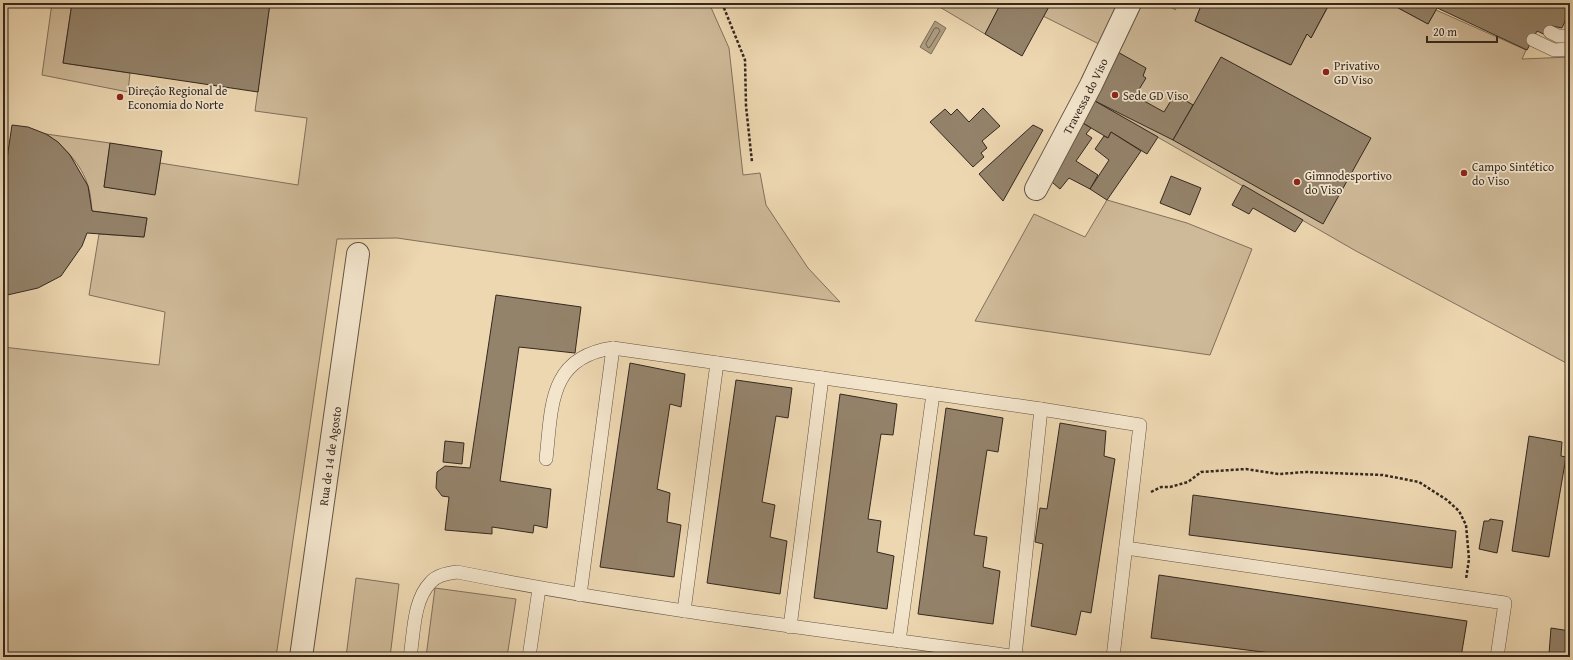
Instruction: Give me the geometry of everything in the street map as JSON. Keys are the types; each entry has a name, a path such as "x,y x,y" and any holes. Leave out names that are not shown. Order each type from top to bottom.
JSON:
{"street":[{"name":"Travessa do Viso","path":"1036,188 1092,85 1130,3"},
{"name":"Rua de 14 de Agosto","path":"301,657 358,254"}],"lane":[{"path":"1550,32 1558,36 1570,36"},
{"path":"1532,40 1554,50 1570,49"},
{"path":"580,595 614,348"},
{"path":"546,459 556,391 567,369 588,355 599,350 614,348 1041,409 1140,425 1113,657"},
{"path":"684,611 717,363"},
{"path":"790,627 822,378"},
{"path":"899,642 933,394"},
{"path":"410,657 417,609 421,596 431,581 443,574 457,572 580,595 899,642 928,652 1017,657 1041,409"},
{"path":"1126,548 1505,603 1497,657"},
{"path":"529,657 539,588"}],"path":[{"path":"722,3 745,60 746,106 752,162"},
{"path":"1131,509 1141,498 1157,488 1188,482 1201,472 1246,469 1279,474 1305,472 1383,475 1419,482 1447,500 1459,511 1466,525 1469,559 1463,597"}],"shaded area":[{"path":"52,3 72,3 63,63 130,73 128,92 42,75"},
{"path":"270,3 709,3 729,48 743,175 760,173 766,205 808,268 840,302 397,238 337,239 276,657 3,657 3,347 159,365 165,312 89,295 99,234 144,237 147,218 92,211 89,189 77,163 66,150 46,134 110,143 104,187 155,194 160,163 298,185 307,118 255,111"},
{"path":"933,3 1001,3 985,34"},
{"path":"1051,3 1109,3 1115,9 1101,45 1043,16"},
{"path":"1130,3 1162,3 1176,10 1171,3 1202,3 1195,21 1290,65 1307,34 1311,38 1328,7 1321,3 1389,3 1428,24 1436,10 1526,50 1522,59 1570,57 1570,365 1356,251 1093,100"},
{"path":"1107,200 1187,223 1252,249 1210,355 975,321 1034,214 1085,237"},
{"path":"356,578 399,584 390,657 346,657"},
{"path":"435,588 516,599 507,657 426,657"}],"water":[{"path":"935,21 946,28 931,54 920,47"}],"building":[{"path":"72,3 270,3 258,92 63,63"},
{"path":"1001,3 1051,3 1022,56 985,34"},
{"path":"1202,3 1321,3 1328,6 1311,38 1307,34 1291,65 1195,21"},
{"path":"1389,3 1432,3 1431,5 1437,8 1428,24"},
{"path":"1432,3 1570,3 1570,10 1562,28 1552,26 1548,36 1537,31 1527,50 1431,5"},
{"name":"Sede GD Viso","path":"1116,51 1146,68 1143,76 1146,78 1135,96 1164,112 1175,94 1193,105 1173,140 1093,100"},
{"name":"Gimnodesportivo do Viso","path":"1221,57 1371,138 1323,224 1173,140"},
{"path":"1093,100 1158,137 1147,154 1111,132 1108,138 1076,119"},
{"path":"983,108 1000,126 982,141 987,148 981,153 984,157 973,167 930,122 945,109 951,115 957,109 969,122"},
{"path":"1076,119 1091,128 1086,134 1092,138 1076,161 1098,175 1090,189 1069,178 1060,189 1046,177"},
{"path":"12,125 28,127 46,134 58,142 70,155 88,186 92,211 147,218 144,237 87,233 82,246 61,276 38,288 3,296 3,186"},
{"path":"1033,125 1043,130 1003,201 979,174"},
{"path":"1111,132 1141,151 1107,200 1090,189 1109,160 1095,149 1104,136 1108,138"},
{"path":"110,143 162,151 155,195 104,187"},
{"path":"1171,176 1201,188 1190,215 1160,203"},
{"path":"1243,185 1303,220 1295,232 1253,208 1249,214 1232,205"},
{"path":"496,295 581,307 575,353 519,347 500,481 551,489 547,528 534,525 533,533 492,527 492,534 445,530 449,497 442,496 436,488 437,472 445,466 470,468"},
{"path":"630,363 685,374 681,407 670,404 657,489 670,493 667,522 681,525 674,577 600,567"},
{"path":"736,380 792,388 788,418 776,416 762,502 775,505 770,537 787,541 780,594 707,583"},
{"path":"840,394 897,404 893,435 881,434 868,519 881,521 877,552 894,556 887,609 814,598"},
{"path":"946,408 1003,418 998,452 987,450 974,535 987,537 983,567 1000,571 993,624 918,614"},
{"path":"1060,423 1106,431 1104,456 1115,459 1091,613 1081,611 1076,635 1031,626 1043,544 1035,542 1040,508 1047,509"},
{"path":"1529,436 1562,442 1561,456 1566,457 1549,557 1512,551"},
{"path":"445,441 464,443 462,464 443,462"},
{"path":"1193,495 1456,531 1452,568 1189,535"},
{"path":"1490,519 1503,521 1497,553 1479,549 1484,521 1489,521"},
{"path":"1159,575 1467,621 1461,657 1303,657 1151,638"},
{"path":"1551,628 1570,631 1570,657 1549,654"}],"place":[{"name":"Privativo GD Viso","path":"1326,72"},
{"name":"Sede GD Viso","path":"1115,95"},
{"name":"Direção Regional de Economia do Norte","path":"120,97"},
{"name":"Campo Sintético do Viso","path":"1464,173"},
{"name":"Gimnodesportivo do Viso","path":"1297,182"}]}
